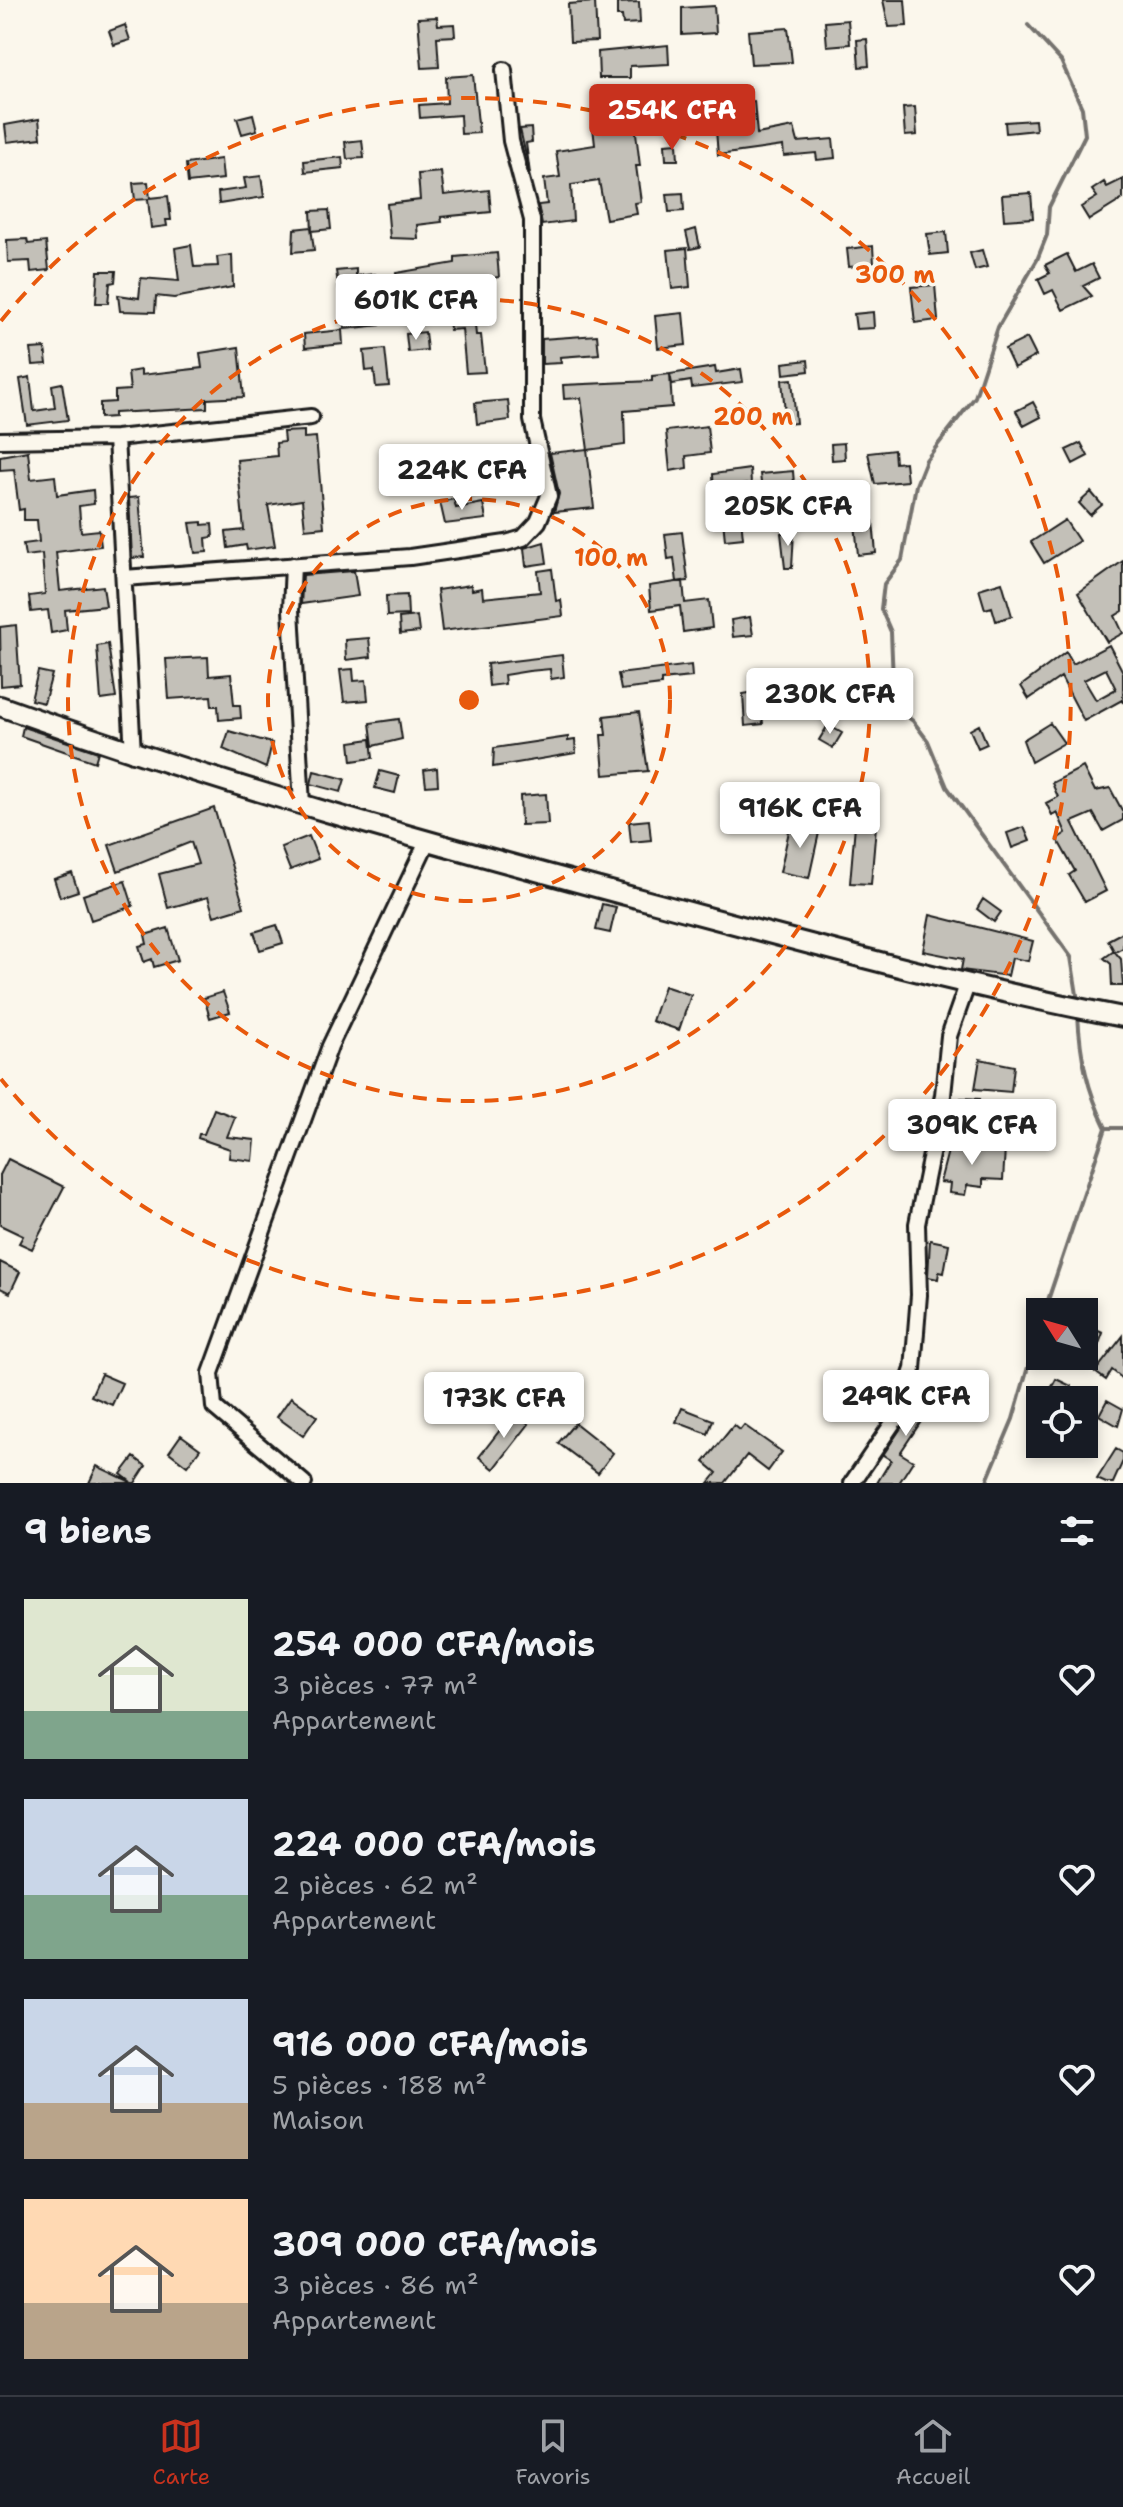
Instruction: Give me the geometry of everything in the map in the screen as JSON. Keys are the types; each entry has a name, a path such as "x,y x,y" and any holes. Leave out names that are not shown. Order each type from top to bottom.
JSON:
{"street":[{"path":"124,578 410,557 506,543 523,538 532,530 546,509 549,496 532,420 532,220 511,141 504,70"},
{"path":"0,440 116,438 311,417"},
{"path":"116,438 133,754"},
{"path":"293,565 291,610 302,805"},
{"path":"0,706 133,754 427,842 967,985 1123,1017"},
{"path":"304,1483 214,1407 211,1373 330,1046 427,842"},
{"path":"852,1483 897,1417 913,1369 919,1295 917,1224 943,1095 949,1036 967,985"}],"building":[{"path":"883,0 905,0 907,26 889,27"},
{"path":"595,2 597,41 570,42 568,4"},
{"path":"639,2 640,23 623,24 622,16 617,16 617,3"},
{"path":"714,6 716,33 682,35 682,8"},
{"path":"437,17 438,25 454,24 455,36 437,37 439,67 422,68 418,18"},
{"path":"848,20 850,44 827,46 825,22"},
{"path":"125,25 130,40 114,45 109,31"},
{"path":"788,28 792,62 751,64 748,31"},
{"path":"867,39 869,66 859,67 857,40"},
{"path":"668,45 669,64 630,66 630,78 599,78 598,52"},
{"path":"473,75 479,133 461,134 460,115 420,118 419,105 447,103 446,77"},
{"path":"754,101 757,134 794,127 798,142 833,139 835,158 817,160 816,153 784,156 783,146 718,155 714,105"},
{"path":"915,107 917,135 905,136 903,108"},
{"path":"253,114 257,130 242,134 237,118"},
{"path":"634,116 640,166 636,166 641,202 635,203 637,214 606,219 599,181 571,185 573,221 542,225 538,205 547,204 544,179 560,177 556,151 595,145 593,127"},
{"path":"39,119 41,138 7,142 5,125"},
{"path":"1035,120 1036,130 1006,133 1005,122"},
{"path":"531,128 532,142 526,143 530,174 520,129"},
{"path":"362,140 364,158 347,159 345,142"},
{"path":"677,143 678,160 666,160 665,144"},
{"path":"342,157 343,168 305,172 304,161"},
{"path":"221,159 223,179 188,183 186,164"},
{"path":"441,172 444,195 489,190 491,212 441,217 442,222 417,225 418,239 390,238 387,204 420,200 418,174"},
{"path":"261,176 264,197 219,204 218,192 246,188 244,178"},
{"path":"1123,179 1123,199 1089,220 1081,207 1097,197 1092,190 1104,182 1107,187"},
{"path":"148,182 150,198 168,196 171,220 166,220 167,226 151,228 148,199 135,200 133,183"},
{"path":"683,193 684,211 669,212 667,194"},
{"path":"1031,193 1033,218 1004,220 1002,195"},
{"path":"329,210 331,229 312,231 311,211"},
{"path":"311,227 314,250 293,252 294,229"},
{"path":"696,229 700,247 690,249 686,232"},
{"path":"946,232 948,253 930,255 927,234"},
{"path":"27,239 28,244 46,242 49,270 31,272 30,261 8,262 7,240"},
{"path":"191,245 194,267 218,266 217,257 232,255 233,287 174,298 156,296 155,312 120,311 118,295 139,298 141,278 179,281 175,248"},
{"path":"873,246 874,264 849,267 847,249"},
{"path":"687,248 690,287 672,289 668,250"},
{"path":"982,250 987,267 975,270 970,253"},
{"path":"497,253 499,277 447,283 447,289 398,292 396,273 455,263 455,257"},
{"path":"1067,254 1076,272 1092,264 1099,278 1083,286 1092,296 1063,310 1053,290 1045,294 1038,279 1050,273 1045,265"},
{"path":"356,269 356,276 375,274 380,325 345,329 336,271"},
{"path":"98,271 116,271 115,282 110,283 108,303 96,303"},
{"path":"935,285 938,320 915,323 911,287"},
{"path":"873,312 874,328 856,329 854,314"},
{"path":"683,313 686,345 658,348 655,316"},
{"path":"474,315 476,335 481,335 485,372 466,373 462,329 450,330 449,318"},
{"path":"342,330 343,344 305,348 304,334"},
{"path":"425,332 427,350 408,352 406,334"},
{"path":"597,335 599,354 560,357 561,363 542,364 542,339"},
{"path":"1027,338 1036,356 1014,368 1005,349"},
{"path":"239,347 244,397 207,399 207,408 114,413 114,417 100,418 100,403 115,402 115,391 130,390 128,372 141,370 141,375 202,368 200,353"},
{"path":"45,348 47,364 33,365 31,349"},
{"path":"385,349 389,386 376,387 374,370 366,371 364,351"},
{"path":"808,360 809,371 784,374 783,363"},
{"path":"715,367 716,373 741,369 743,382 692,388 691,381 672,384 670,374"},
{"path":"670,374 672,407 624,411 625,445 588,450 581,398 564,399 563,385 652,381 652,376"},
{"path":"30,377 34,411 55,408 52,385 62,383 68,420 27,425 20,379"},
{"path":"792,379 796,423 786,424 782,380"},
{"path":"508,400 510,420 477,424 475,403"},
{"path":"1033,402 1041,417 1024,426 1016,411"},
{"path":"707,426 710,453 686,456 687,468 670,471 666,431"},
{"path":"304,431 304,438 316,437 324,527 305,529 302,500 268,505 275,546 247,550 246,545 228,548 226,532 244,530 237,460 277,456 276,443 284,442 283,432"},
{"path":"844,443 845,459 832,460 831,444"},
{"path":"1081,443 1088,456 1073,464 1066,450"},
{"path":"587,449 594,508 554,512 559,494 550,453"},
{"path":"894,450 895,463 905,462 907,481 875,484 868,453"},
{"path":"28,451 31,479 55,476 57,495 93,490 94,504 79,506 81,532 99,530 101,546 56,552 60,591 103,586 106,606 65,610 67,630 51,633 48,610 31,612 29,596 45,594 42,554 25,556 23,544 39,542 37,520 24,520 24,509 19,510 14,469 0,470 0,456"},
{"path":"500,458 502,475 480,478 478,461"},
{"path":"416,468 418,486 400,488 398,470"},
{"path":"750,469 751,484 734,486 735,494 714,496 713,474"},
{"path":"793,471 794,484 778,486 782,516 765,518 760,474"},
{"path":"1091,492 1102,505 1090,515 1079,503"},
{"path":"139,497 144,557 132,558 129,498"},
{"path":"454,499 456,508 483,503 486,519 445,524 440,502"},
{"path":"741,518 743,538 725,540 723,520"},
{"path":"1065,520 1079,541 1044,563 1031,542"},
{"path":"873,521 876,553 858,555 855,523"},
{"path":"202,522 202,525 212,524 213,537 206,538 207,552 195,553 190,523"},
{"path":"682,532 688,581 677,582 674,558 668,559 665,534"},
{"path":"794,532 792,568 785,568 781,533"},
{"path":"544,542 547,563 526,566 524,548"},
{"path":"1123,561 1123,611 1115,616 1123,633 1107,642 1078,593"},
{"path":"552,569 556,601 561,600 563,616 442,631 437,590 471,585 472,590 482,588 483,598 540,592 538,571"},
{"path":"354,571 358,596 301,604 303,575"},
{"path":"683,581 685,603 709,600 712,628 683,632 680,606 651,610 649,586"},
{"path":"1002,582 1012,616 996,621 992,607 985,609 979,589"},
{"path":"407,595 408,615 387,616 386,596"},
{"path":"417,616 419,632 400,634 399,618"},
{"path":"750,617 753,635 733,637 731,620"},
{"path":"16,625 20,684 1,686 0,627"},
{"path":"369,638 371,657 346,660 345,640"},
{"path":"108,644 116,698 101,700 97,646"},
{"path":"1109,645 1123,672 1123,703 1122,700 1084,721 1061,677 1029,699 1021,686 1066,652 1073,664","holes":["1106,669 1116,689 1096,700 1084,680"]},
{"path":"562,655 564,677 551,679 550,669 529,671 504,675 505,684 489,686 487,664"},
{"path":"208,657 209,676 231,674 234,705 240,705 241,718 219,720 218,706 212,706 211,696 169,699 166,659"},
{"path":"691,665 692,677 661,680 661,685 621,690 618,674"},
{"path":"353,669 354,681 366,680 368,700 344,702 340,670"},
{"path":"38,671 52,674 44,703 31,700"},
{"path":"760,691 763,724 745,726 743,694"},
{"path":"639,712 648,771 604,775 601,735 606,735 604,716"},
{"path":"399,719 402,739 373,746 370,723"},
{"path":"1050,723 1064,743 1031,762 1023,740"},
{"path":"828,725 842,733 833,748 819,740"},
{"path":"979,725 987,744 978,748 970,730"},
{"path":"23,727 98,752 95,762 21,736"},
{"path":"229,731 272,743 266,768 223,749"},
{"path":"568,737 568,741 575,740 576,753 493,767 494,748"},
{"path":"371,739 373,758 352,761 350,742"},
{"path":"1083,767 1095,791 1110,788 1123,812 1123,820 1103,831 1093,813 1072,822 1106,891 1085,902 1069,875 1075,871 1057,839 1066,833 1057,812 1052,815 1046,803 1058,797 1052,783"},
{"path":"437,768 438,785 426,786 424,770"},
{"path":"314,771 345,779 341,792 311,784"},
{"path":"380,771 399,776 395,793 375,788"},
{"path":"546,794 548,824 521,825 520,796"},
{"path":"817,805 833,805 833,824 816,824"},
{"path":"214,808 244,907 214,916 208,897 168,908 159,874 198,864 191,842 118,871 109,845"},
{"path":"649,820 651,840 631,842 629,822"},
{"path":"791,822 820,828 809,878 780,872"},
{"path":"855,825 876,826 871,884 850,883"},
{"path":"1024,827 1030,841 1012,848 1007,833"},
{"path":"309,836 318,859 290,870 281,847"},
{"path":"72,873 78,891 60,897 54,879"},
{"path":"125,881 133,906 91,920 83,895"},
{"path":"983,899 1001,912 994,922 977,909"},
{"path":"602,904 616,907 610,933 596,930"},
{"path":"930,915 1033,941 1028,961 1012,958 1008,976 961,970 963,959 923,951"},
{"path":"277,925 283,943 260,950 254,932"},
{"path":"168,928 178,960 154,967 152,959 144,962 139,946 147,944 145,935"},
{"path":"1123,932 1123,948 1115,952 1121,959 1123,986 1112,986 1111,964 1104,958 1114,951 1108,940"},
{"path":"664,986 691,995 679,1030 652,1021"},
{"path":"223,992 230,1012 210,1018 204,998"},
{"path":"980,1059 1014,1066 1011,1092 975,1089"},
{"path":"961,1098 979,1099 978,1114 960,1113"},
{"path":"214,1109 235,1117 227,1137 255,1140 253,1161 229,1158 230,1149 198,1138 199,1134 204,1134"},
{"path":"950,1143 1005,1149 1003,1180 983,1179 983,1187 967,1185 965,1195 949,1193 950,1183 940,1182"},
{"path":"8,1159 64,1187 32,1249 19,1243 23,1236 0,1225 0,1175"},
{"path":"930,1240 949,1244 944,1273 939,1272 938,1279 928,1277"},
{"path":"0,1262 20,1272 10,1293 0,1288"},
{"path":"1123,1336 1123,1379 1112,1370 1106,1380 1095,1372"},
{"path":"101,1374 122,1383 112,1405 91,1396"},
{"path":"1056,1379 1071,1386 1052,1386"},
{"path":"930,1387 940,1393 900,1453 913,1461 899,1483 877,1483 891,1460 883,1455 905,1422 913,1400 917,1394 924,1398"},
{"path":"291,1397 317,1416 303,1436 277,1417"},
{"path":"1107,1400 1123,1409 1118,1426 1099,1415"},
{"path":"682,1408 713,1420 708,1434 676,1422"},
{"path":"514,1412 529,1424 494,1469 479,1457"},
{"path":"575,1423 613,1453 598,1473 558,1443"},
{"path":"734,1425 740,1430 744,1425 782,1452 768,1471 747,1455 725,1483 709,1483 717,1473 704,1462"},
{"path":"181,1435 200,1449 187,1466 169,1452"},
{"path":"1116,1449 1123,1453 1123,1461 1113,1483 1097,1479"},
{"path":"134,1457 146,1466 135,1483 89,1483 97,1466 131,1482 121,1474"}],"waterway":[{"path":"1028,25 1061,61 1082,108 1085,135 1049,207 1047,235 1037,260 998,327 975,397 926,460 916,485 902,560 884,584 881,609 891,632 894,707 913,721 928,741 947,787 1071,957 1078,1001"},
{"path":"1078,1014 1086,1072 1106,1128"},
{"path":"1049,1298 1106,1128 1123,1128"},
{"path":"986,1483 1013,1419 1027,1370"}]}
